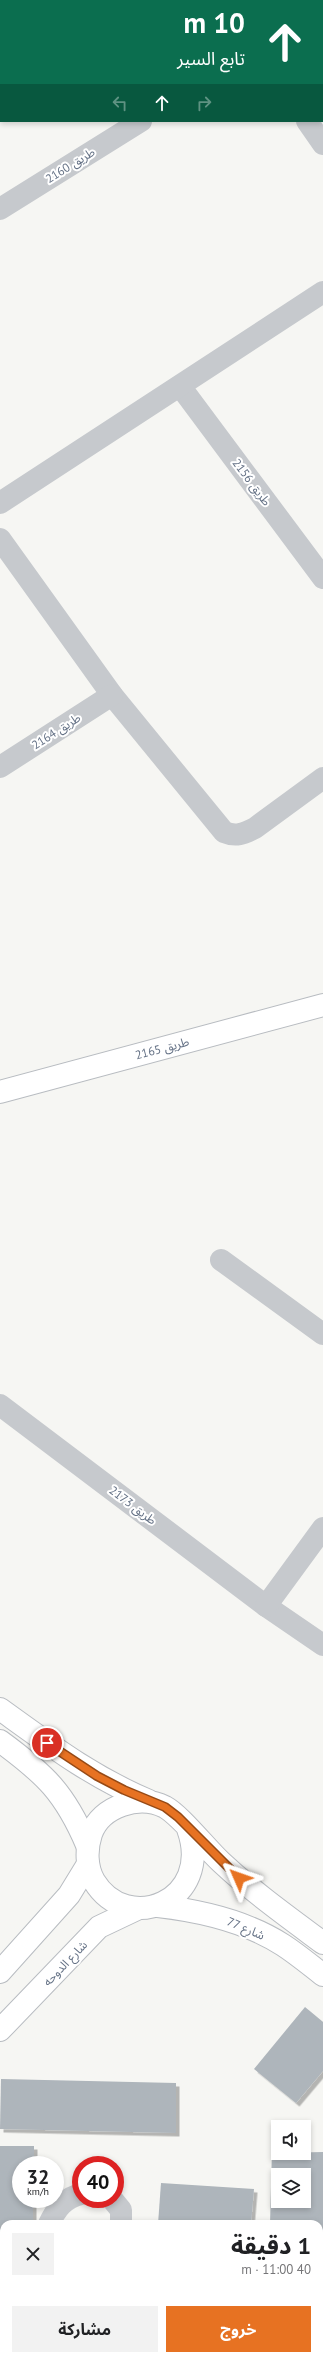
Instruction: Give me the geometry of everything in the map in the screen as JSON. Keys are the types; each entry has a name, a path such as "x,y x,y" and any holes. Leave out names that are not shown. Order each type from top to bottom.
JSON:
{"street":[{"name":"طريق 2160","path":"0,209 139,122"},
{"path":"308,122 323,144"},
{"path":"0,503 323,292"},
{"name":"طريق 2156","path":"180,386 323,578"},
{"path":"0,539 112,695 224,832 234,836 244,834 255,828 323,778"},
{"name":"طريق 2164","path":"0,767 112,695"},
{"name":"طريق 2165","path":"0,1092 323,1005"},
{"path":"221,1260 323,1334"},
{"name":"طريق 2173","path":"0,1405 266,1606 323,1645"},
{"path":"266,1606 323,1528"},
{"path":"0,1709 71,1761 117,1787 165,1807 178,1817 188,1829 244,1883 323,1943"},
{"path":"0,1741 32,1764 50,1781 65,1800 88,1855 94,1881 106,1895 121,1904 148,1907 172,1898 183,1887 190,1874 194,1858 193,1843 188,1829"},
{"path":"0,1972 69,1895 88,1855 93,1830 103,1816 123,1805 134,1802 150,1802"},
{"name":"شارع 77","path":"148,1907 191,1910 223,1918 254,1930 283,1945 323,1975"},
{"name":"شارع الدوحه","path":"0,2030 99,1927 148,1907"},
{"path":"51,2220 57,2207 72,2197"},
{"path":"119,2208 121,2210 121,2220"}],"building":[{"path":"305,2007 323,2022 323,2071 296,2103 254,2069"},
{"path":"1,2079 176,2083 176,2133 0,2129"},
{"path":"0,2146 34,2146 34,2156 12,2156 12,2208 33,2208 33,2220 0,2220"},
{"path":"311,2152 323,2152 323,2220 270,2220 271,2187 271,2208 311,2208 311,2168 272,2168 272,2160 311,2160"},
{"path":"161,2183 254,2189 251,2220 158,2220"}],"route":[{"path":"47,1743 71,1761 97,1776 150,1802 165,1807 178,1817 212,1854 239,1878"}]}
